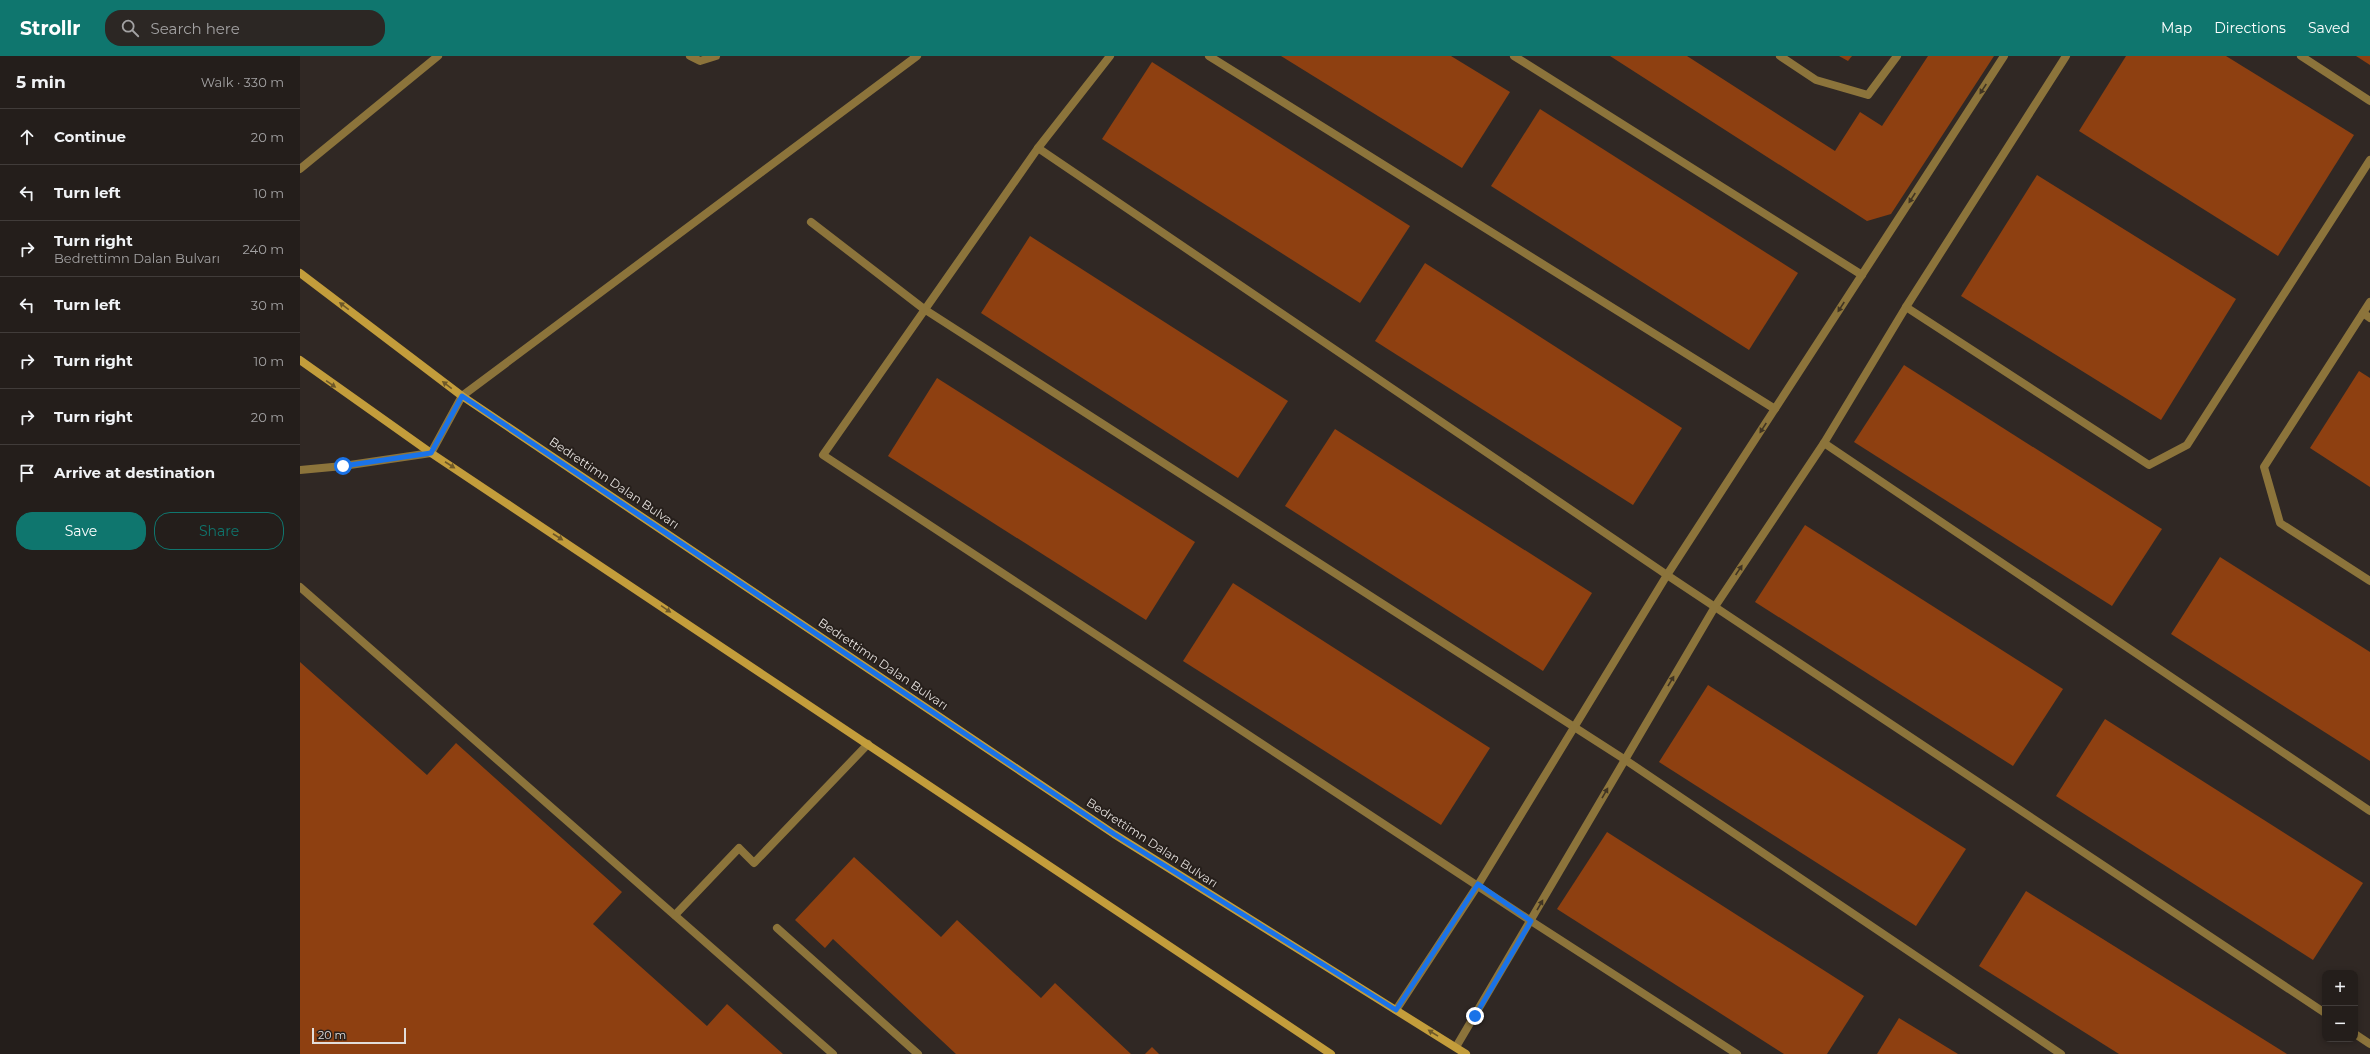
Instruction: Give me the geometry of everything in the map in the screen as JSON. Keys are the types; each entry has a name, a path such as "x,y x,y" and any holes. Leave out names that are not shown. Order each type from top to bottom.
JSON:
{"main road":[{"name":"Bedrettimn Dalan Bulvarı","path":"300,273 462,396 1114,834 1466,1054"},
{"path":"300,360 322,378 431,453 1331,1054"}],"street":[{"path":"300,169 438,56"},
{"path":"690,56 700,61 716,56"},
{"path":"300,470 343,466 431,453 462,396 918,56"},
{"path":"1110,56 1038,148 823,455 1478,884 1531,921 1737,1054"},
{"path":"1208,56 1775,409"},
{"path":"1514,56 1862,275"},
{"path":"1780,56 1816,80 1868,95 1896,56"},
{"path":"1396,1010 1478,884 1575,728 1667,575 2004,56"},
{"path":"1456,1047 1531,921 1624,759 1716,605 1824,443 1906,307 2066,56"},
{"path":"2301,56 2370,101"},
{"path":"1038,148 1667,575 1716,605 2322,1012"},
{"path":"1906,307 2149,464 2187,445 2370,160"},
{"path":"811,222 924,309 1624,759 2061,1054"},
{"path":"2370,302 2366,315 2264,467 2280,523 2370,581"},
{"path":"1824,443 2370,811"},
{"path":"300,587 833,1054"},
{"path":"675,915 739,848 754,863 868,744"},
{"path":"777,928 918,1054"},
{"path":"2358,1036 2370,1044"}],"building":[{"path":"1281,56 1451,56 1510,92 1462,168"},
{"path":"1610,56 1687,56 1835,151 1860,112 1882,126 1928,56 1994,56 1891,214 1867,221"},
{"path":"1839,56 1852,56 1848,61"},
{"path":"2126,56 2226,56 2354,135 2278,256 2079,131"},
{"path":"2356,56 2370,56 2370,65"},
{"path":"1152,62 1410,226 1360,303 1102,139"},
{"path":"1540,109 1798,273 1749,350 1491,186"},
{"path":"2037,175 2236,299 2161,420 1961,296"},
{"path":"1030,236 1288,401 1238,478 981,313"},
{"path":"1425,263 1682,428 1633,505 1375,341"},
{"path":"1904,365 2162,529 2112,606 1854,442"},
{"path":"2359,371 2370,378 2370,487 2310,448"},
{"path":"937,378 1195,542 1146,620 888,456"},
{"path":"1335,429 1592,593 1543,671 1285,506"},
{"path":"1805,525 2063,689 2013,766 1755,602"},
{"path":"2220,557 2370,652 2370,761 2171,634"},
{"path":"1233,583 1490,748 1441,825 1183,661"},
{"path":"300,662 427,775 456,743 622,892 593,924 707,1026 727,1004 783,1054 300,1054"},
{"path":"1708,685 1966,849 1916,926 1659,762"},
{"path":"2105,719 2363,883 2313,960 2056,796"},
{"path":"1607,832 1864,996 1827,1054 1784,1054 1557,909"},
{"path":"854,857 941,937 957,920 1041,998 1055,983 1131,1054 956,1054 833,939 825,948 795,920"},
{"path":"2026,891 2287,1054 2119,1054 1979,966"},
{"path":"1899,1018 1958,1054 1877,1054"},
{"path":"1152,1047 1159,1054 1145,1054"}],"route":[{"path":"343,466 431,453 462,396 1114,834 1396,1010 1478,884 1531,921 1475,1016"}]}
